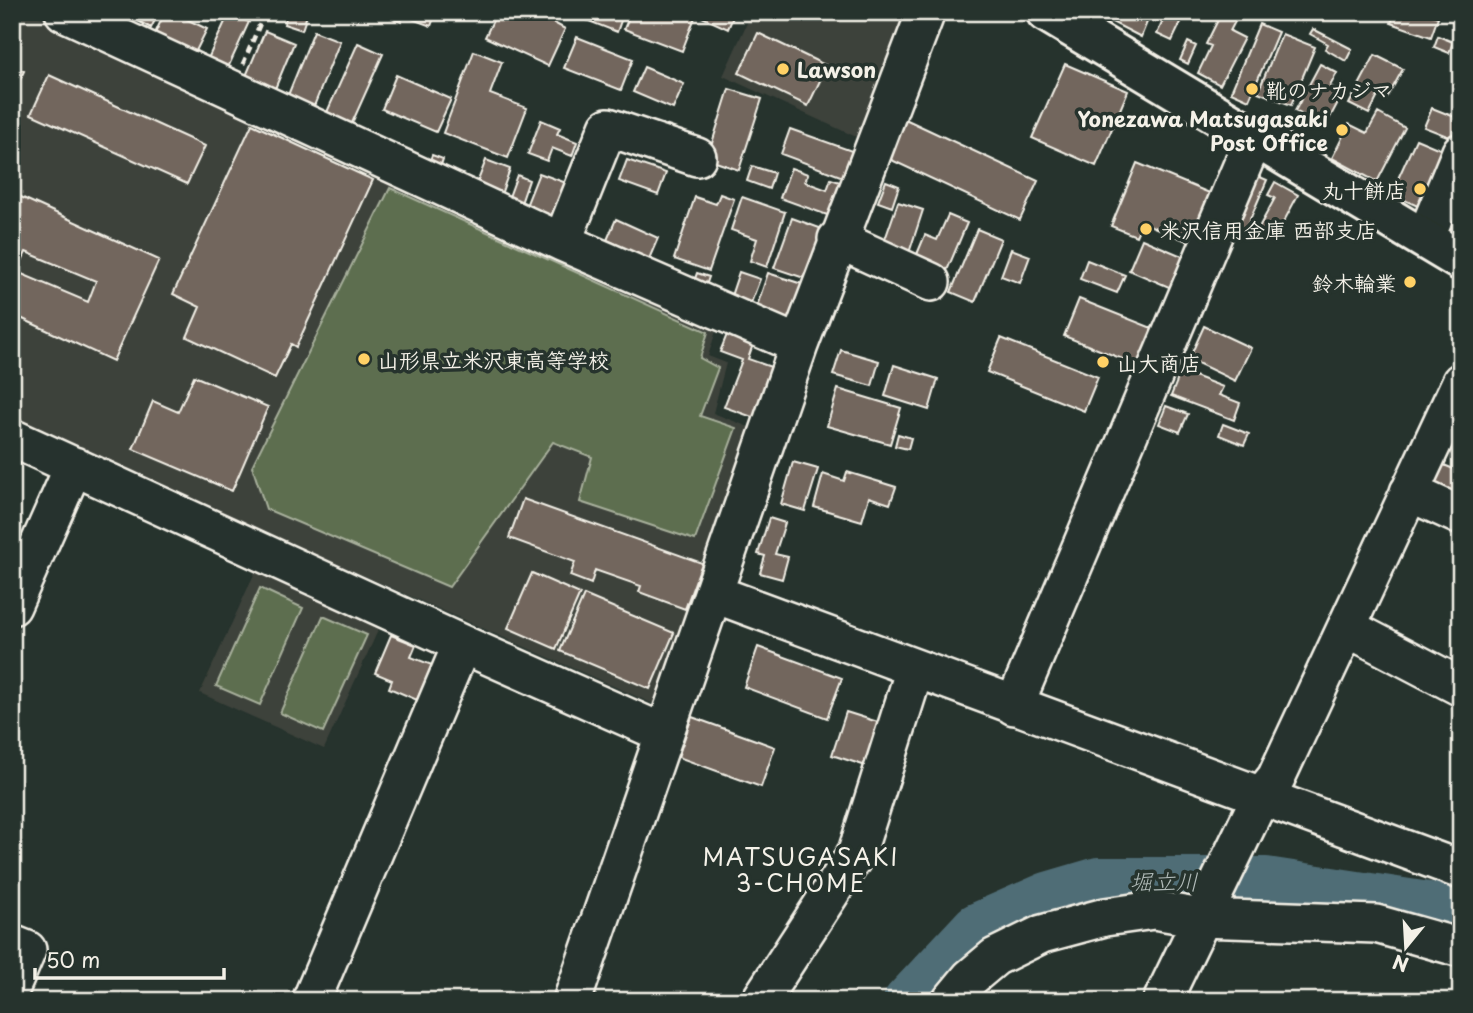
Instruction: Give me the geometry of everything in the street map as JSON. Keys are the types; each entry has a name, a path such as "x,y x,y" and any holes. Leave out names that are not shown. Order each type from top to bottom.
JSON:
{"main road":[{"path":"1046,12 1091,24 1254,138 1461,261"}],"street":[{"path":"64,12 562,242 799,345"},
{"path":"572,1001 799,345 837,239 926,12"},
{"path":"562,242 608,127 697,157"},
{"path":"1014,706 1254,138"},
{"path":"1425,239 1461,152"},
{"path":"837,239 931,282"},
{"path":"1162,1001 1261,796 1276,778 1461,382"},
{"path":"12,438 462,645 663,733"},
{"path":"12,606 74,466"},
{"path":"1409,492 1461,516"},
{"path":"715,594 1461,870"},
{"path":"1348,628 1461,687"},
{"path":"311,1001 462,645"},
{"path":"760,1001 857,852 915,669"},
{"path":"951,1001 970,978 995,957 1042,933 1105,917 1153,910 1205,910 1376,924 1461,948"},
{"path":"12,944 27,950 12,985"}],"path":[{"path":"232,91 265,12"}],"shaded area":[{"name":"山形県立米沢東高等学校","path":"12,12 30,12 718,325 708,356 726,363 713,413 754,429 658,706 12,420"},
{"path":"752,12 909,12 863,140 723,76"},
{"path":"256,570 380,626 324,749 200,693"}],"green space":[{"path":"390,188 708,332 700,358 718,368 700,416 736,428 695,540 580,502 592,457 553,442 449,587 266,509 252,466"},
{"path":"260,588 303,608 260,705 216,686"},
{"path":"323,616 367,635 323,732 280,713"}],"building":[{"path":"122,12 159,12 151,28"},
{"path":"165,12 172,12 207,29 192,59 152,40"},
{"path":"288,12 308,12 302,30 284,24"},
{"path":"378,12 404,12 401,22"},
{"path":"415,12 436,12 431,26 412,19"},
{"path":"497,12 534,12 565,29 548,66 485,37"},
{"path":"583,12 624,12 617,32 581,18"},
{"path":"631,12 697,12 682,51 624,29"},
{"path":"704,12 735,12 728,29 702,17"},
{"path":"1111,12 1151,12 1141,37 1108,20"},
{"path":"1167,12 1186,12 1172,41 1157,34"},
{"path":"1222,12 1240,12 1230,31 1244,38 1220,85 1198,73 1211,46 1206,44"},
{"path":"1395,12 1423,12 1438,17 1431,37 1391,23"},
{"path":"229,13 249,22 226,72 206,63"},
{"path":"1259,24 1278,32 1249,100 1231,92"},
{"path":"1313,29 1352,49 1346,61 1325,49 1328,44 1310,34"},
{"path":"265,31 294,43 272,96 243,83"},
{"path":"314,31 340,41 312,111 286,100"},
{"name":"Lawson","path":"758,33 827,66 808,106 739,73"},
{"path":"1282,34 1315,47 1291,105 1258,92"},
{"path":"1438,36 1453,42 1449,53 1434,47"},
{"path":"577,37 633,59 621,90 564,68"},
{"path":"1188,42 1196,46 1188,64 1180,60"},
{"path":"358,43 383,54 348,132 323,121"},
{"path":"474,51 502,62 490,94 527,108 508,158 443,133"},
{"path":"1375,55 1403,69 1386,100 1378,96 1369,114 1349,104"},
{"path":"1065,64 1128,91 1096,166 1032,138"},
{"path":"1320,64 1337,73 1330,86 1343,93 1325,127 1295,111"},
{"path":"12,66 24,71 12,97"},
{"path":"644,67 684,84 673,109 633,92"},
{"path":"49,75 205,146 187,184 31,114"},
{"path":"396,75 451,99 436,132 382,109"},
{"path":"729,89 762,99 739,170 707,159"},
{"path":"1432,108 1460,119 1452,138 1424,127"},
{"path":"1378,113 1405,128 1377,182 1332,158 1349,124 1367,133"},
{"path":"903,118 1038,181 1020,220 885,157"},
{"path":"541,120 560,128 557,134 577,142 572,156 552,148 547,161 528,154"},
{"path":"12,121 23,126 12,149"},
{"path":"252,124 373,180 296,347 291,344 275,378 187,337 200,307 173,294"},
{"path":"790,129 852,151 843,177 781,154"},
{"path":"1416,139 1447,152 1422,208 1391,194"},
{"path":"432,155 443,159 438,173 427,169"},
{"path":"486,160 510,169 499,200 474,191"},
{"path":"627,160 666,173 658,195 619,181"},
{"path":"1137,163 1217,196 1196,245 1142,222 1136,236 1111,226"},
{"path":"752,166 774,173 769,189 747,181"},
{"path":"791,168 808,174 805,182 827,190 831,179 843,183 830,216 780,198"},
{"path":"539,173 580,188 567,221 526,206"},
{"path":"1253,174 1267,180 1245,231 1231,225"},
{"path":"517,175 529,180 519,209 506,205"},
{"path":"886,181 899,186 892,207 878,202"},
{"path":"1275,182 1298,195 1275,238 1258,229 1275,198 1268,195"},
{"path":"12,193 159,260 113,361 12,314","holes":["26,252 96,281 88,302 17,272"]},
{"path":"720,194 734,199 709,271 674,259 695,197 716,204"},
{"path":"742,197 785,212 767,267 750,261 757,239 731,230"},
{"path":"898,202 923,210 908,256 882,248"},
{"path":"948,215 967,223 946,273 915,259 925,235 937,240"},
{"path":"792,218 828,231 810,280 774,268"},
{"path":"616,219 658,238 649,259 607,240"},
{"path":"977,229 1001,239 975,302 951,292"},
{"path":"1142,239 1189,259 1176,290 1129,270"},
{"path":"1011,249 1030,256 1020,283 1001,276"},
{"path":"1087,260 1125,275 1117,293 1080,279"},
{"path":"739,272 760,279 751,303 731,296"},
{"path":"697,273 709,277 704,291 692,287"},
{"path":"768,273 805,285 791,325 755,312"},
{"path":"1079,299 1157,330 1143,367 1064,336"},
{"path":"1204,326 1251,348 1235,381 1189,359"},
{"path":"728,332 754,341 748,359 777,369 758,419 724,407 742,360 720,352"},
{"path":"1001,338 1098,377 1084,411 987,372"},
{"path":"841,350 879,361 872,386 833,375"},
{"path":"894,365 938,379 929,410 885,396"},
{"path":"1181,371 1223,387 1219,395 1240,403 1234,420 1171,396"},
{"path":"194,376 268,407 232,491 133,449 153,401 178,412"},
{"path":"838,389 901,408 890,444 827,426"},
{"path":"1166,406 1188,414 1180,432 1159,424"},
{"path":"1223,424 1249,434 1244,445 1219,435"},
{"path":"898,434 911,438 908,449 895,446"},
{"path":"793,462 818,469 805,511 781,504"},
{"path":"1439,463 1461,472 1461,499 1428,488"},
{"path":"847,472 896,487 890,504 869,497 862,521 814,507 823,474 844,481"},
{"path":"523,499 702,563 685,609 639,592 641,586 595,570 591,584 570,576 575,562 509,538"},
{"path":"769,518 785,523 775,554 788,557 782,579 760,573 765,556 758,554"},
{"path":"532,573 580,594 556,649 508,628"},
{"path":"584,595 674,633 650,689 560,651"},
{"path":"391,635 416,645 411,657 432,665 417,700 389,688 392,680 375,673"},
{"path":"758,647 842,678 827,718 744,687"},
{"path":"846,712 884,724 869,767 832,755"},
{"path":"692,717 775,747 761,787 678,757"}],"waterway":[{"name":"堀立川","path":"906,1001 976,926 1047,895 1098,880 1266,880 1461,910"}],"place":[{"name":"Lawson","path":"783,69"},
{"name":"靴のナカジマ","path":"1252,89"},
{"name":"Yonezawa Matsugasaki Post Office","path":"1342,130"},
{"name":"丸十餅店","path":"1420,189"},
{"name":"米沢信用金庫 西部支店","path":"1146,229"},
{"name":"鈴木輪業","path":"1410,282"},
{"name":"山形県立米沢東高等学校","path":"364,359"},
{"name":"山大商店","path":"1103,362"}],"district":[{"name":"MATSUGASAKI 3-CHOME","path":"801,869"}]}
